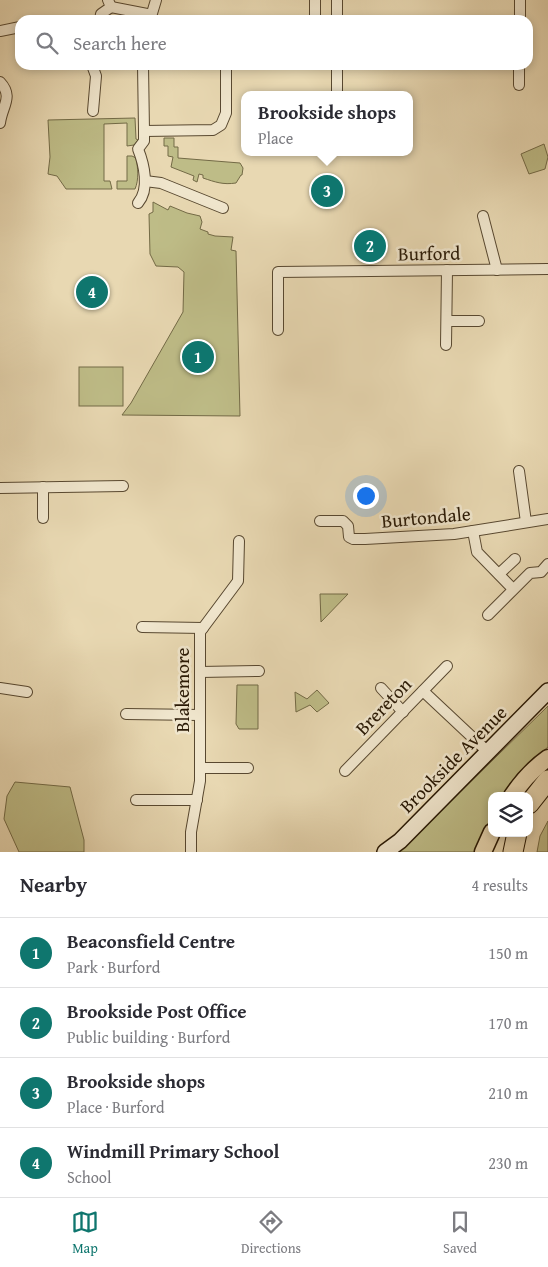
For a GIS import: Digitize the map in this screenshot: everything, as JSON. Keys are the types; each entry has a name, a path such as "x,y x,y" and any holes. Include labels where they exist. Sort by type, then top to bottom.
{"highway":[{"path":"533,797 548,780"},
{"path":"513,852 516,837"}],"main road":[{"path":"515,792 538,765 548,758"},
{"path":"483,852 490,837"}],"street":[{"path":"152,15 156,0"},
{"path":"315,0 315,15"},
{"path":"337,0 337,15"},
{"path":"520,0 520,15"},
{"path":"102,15 109,4 147,15"},
{"path":"0,31 15,28"},
{"path":"94,70 96,76 94,111"},
{"path":"138,203 144,192 145,181 138,149 144,141 143,70"},
{"path":"144,131 213,130 221,126 226,113 226,70"},
{"path":"337,70 337,91"},
{"path":"519,70 519,85"},
{"path":"0,82 6,88 7,98 0,121"},
{"path":"145,181 161,183 223,208"},
{"path":"483,216 497,270"},
{"name":"Burford","path":"278,330 278,272 548,269"},
{"path":"446,345 447,270"},
{"path":"447,321 479,321"},
{"path":"520,471 526,522"},
{"path":"0,488 123,486"},
{"path":"43,487 43,518"},
{"name":"Burtondale","path":"320,521 343,521 348,526 349,537 353,539 415,537 473,531 548,519"},
{"path":"473,531 477,552 513,589"},
{"name":"Blakemore","path":"191,852 191,832 200,768 200,632 238,581 239,541"},
{"path":"499,574 515,559"},
{"path":"488,615 530,573 541,572 548,564"},
{"path":"142,627 203,628"},
{"name":"Brereton","path":"345,771 447,666"},
{"path":"200,672 259,671"},
{"path":"0,688 26,692"},
{"path":"381,688 403,712"},
{"path":"423,691 488,752"},
{"name":"Brookside Avenue","path":"385,852 400,841 548,691"},
{"path":"126,714 200,715"},
{"path":"200,768 248,768"},
{"path":"136,800 197,800"}],"shaded area":[{"path":"135,118 136,139 138,140 134,145 127,146 127,123 104,124 104,181 110,181 112,189 66,189 57,176 48,174 50,157 48,120"},
{"path":"164,138 174,138 174,147 178,147 178,158 240,163 243,168 242,175 236,183 227,184 203,178 203,175 199,174 197,182 193,180 194,176 171,167 173,157 168,156 168,146 164,146"},
{"path":"544,144 548,157 545,169 529,174 521,154"},
{"path":"127,156 136,158 138,174 135,189 117,189 117,181 127,181"},
{"path":"153,202 168,210 170,206 200,216 202,222 200,229 208,232 208,234 233,237 231,250 236,251 240,416 122,415 131,403 183,312 184,272 178,267 156,266 150,254 149,214 153,212"},
{"path":"79,367 123,367 123,406 79,406"},
{"path":"320,594 348,594 321,622"},
{"path":"237,685 258,685 258,729 239,729 236,724"},
{"path":"317,690 329,703 317,712 310,705 296,712 295,692 307,699"},
{"path":"548,706 548,747 524,767 506,792 488,792 488,824 475,852 399,852"},
{"path":"15,782 70,787 84,840 84,852 19,852 4,819 7,796"},
{"path":"548,821 548,852 537,852 540,836"}],"place":[{"name":"Brookside shops","path":"327,191"},
{"name":"Brookside Post Office","path":"370,246"},
{"name":"Windmill Primary School","path":"92,292"},
{"name":"Beaconsfield Centre","path":"198,357"}]}
